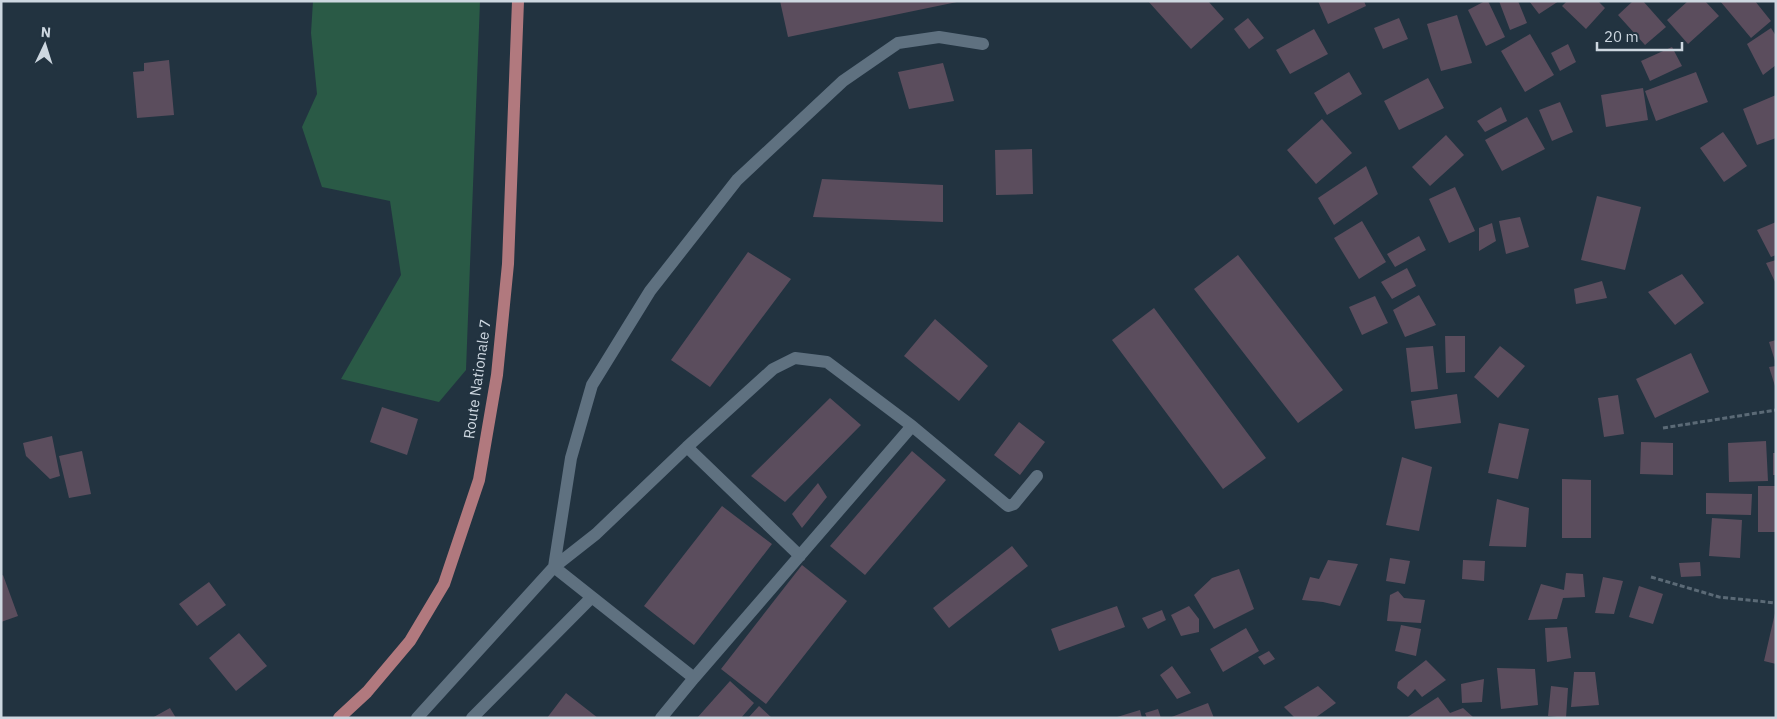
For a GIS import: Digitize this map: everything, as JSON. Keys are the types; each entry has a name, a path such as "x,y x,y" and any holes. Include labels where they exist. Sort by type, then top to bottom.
{"main road":[{"name":"Route Nationale 7","path":"339,718 367,692 410,641 444,584 479,480 497,376 508,264 518,1"}],"street":[{"path":"554,567 571,458 592,385 650,291 737,180 842,81 898,43 938,37 983,44"},
{"path":"417,718 554,567 596,534 687,447 773,369 795,358 827,362 912,426 1008,506 1014,504 1037,476"},
{"path":"661,718 912,426"},
{"path":"687,447 800,556"},
{"path":"554,567 694,678"},
{"path":"472,718 592,597"}],"path":[{"path":"1663,428 1776,410"},
{"path":"1651,577 1719,597 1776,603"}],"green space":[{"path":"313,1 480,1 466,370 439,402 341,379 401,275 390,201 322,187 302,127 317,94 311,33"}],"building":[{"path":"780,1 957,1 957,2 788,37"},
{"path":"1148,1 1208,1 1224,19 1191,49"},
{"path":"1318,1 1364,1 1366,6 1328,24"},
{"path":"1488,1 1505,37 1486,46 1468,10"},
{"path":"1499,1 1518,1 1527,23 1510,30"},
{"path":"1529,1 1559,1 1539,14"},
{"path":"1567,1 1598,1 1605,8 1586,29 1562,6"},
{"path":"1633,1 1643,1 1666,27 1645,45 1618,15"},
{"path":"1688,1 1705,1 1719,16 1688,44 1667,20"},
{"path":"1720,1 1755,1 1771,21 1751,38"},
{"path":"1457,15 1472,63 1441,71 1427,24"},
{"path":"1248,18 1264,38 1249,49 1234,29"},
{"path":"1399,18 1408,39 1383,49 1374,28"},
{"path":"1771,28 1776,36 1776,65 1763,75 1747,44"},
{"path":"1314,29 1328,54 1290,74 1276,50"},
{"path":"1530,34 1554,75 1525,92 1501,51"},
{"path":"1568,44 1576,62 1560,71 1551,53"},
{"path":"1672,47 1682,66 1650,81 1641,61"},
{"path":"169,60 174,115 137,118 133,72 144,71 144,63"},
{"path":"943,63 954,101 909,109 898,72"},
{"path":"1349,72 1362,94 1327,115 1314,93"},
{"path":"1696,72 1708,102 1656,121 1645,91"},
{"path":"1428,78 1444,108 1399,130 1384,101"},
{"path":"1643,88 1648,120 1606,127 1601,95"},
{"path":"1776,95 1776,138 1757,145 1743,109"},
{"path":"1560,102 1573,132 1552,141 1539,110"},
{"path":"1501,107 1507,121 1485,132 1477,121"},
{"path":"1527,117 1545,149 1502,171 1485,140"},
{"path":"1322,119 1352,153 1316,184 1287,150"},
{"path":"1723,132 1747,166 1724,182 1700,148"},
{"path":"1446,135 1464,155 1430,186 1412,167"},
{"path":"1032,149 1033,194 996,195 995,150"},
{"path":"1366,166 1378,194 1334,225 1318,198"},
{"path":"822,179 943,185 943,222 813,217"},
{"path":"1455,187 1475,231 1449,243 1429,199"},
{"path":"1597,196 1641,207 1625,270 1581,260"},
{"path":"1520,217 1529,247 1506,254 1499,221"},
{"path":"1362,221 1386,262 1359,279 1334,238"},
{"path":"1776,222 1776,255 1771,257 1757,230"},
{"path":"1492,223 1496,241 1479,251 1479,228"},
{"path":"1419,236 1426,250 1395,267 1387,254"},
{"path":"748,252 791,279 710,387 671,360"},
{"path":"1238,255 1343,390 1298,423 1194,289"},
{"path":"1776,260 1776,284 1766,263"},
{"path":"1407,268 1416,286 1392,299 1381,282"},
{"path":"1682,274 1704,303 1675,325 1648,292"},
{"path":"1602,281 1607,298 1576,304 1574,289"},
{"path":"1419,295 1436,325 1405,337 1393,310"},
{"path":"1375,296 1388,323 1362,335 1349,307"},
{"path":"1154,308 1266,458 1223,489 1112,340"},
{"path":"935,319 988,366 959,401 904,356"},
{"path":"1445,336 1465,336 1465,372 1446,373"},
{"path":"1776,340 1776,361 1775,361 1769,342"},
{"path":"1433,346 1438,389 1411,392 1406,348"},
{"path":"1500,346 1525,366 1498,398 1474,377"},
{"path":"1691,353 1709,392 1655,418 1636,379"},
{"path":"1776,366 1776,386 1775,386 1769,367"},
{"path":"1457,394 1461,423 1415,429 1411,401"},
{"path":"1618,395 1624,434 1604,437 1598,398"},
{"path":"830,398 861,425 785,502 751,476"},
{"path":"382,407 418,419 407,455 370,442"},
{"path":"1019,422 1045,442 1020,475 994,455"},
{"path":"1499,423 1529,429 1518,479 1488,473"},
{"path":"52,436 60,476 50,479 26,456 23,443"},
{"path":"1766,441 1768,481 1729,482 1728,443"},
{"path":"1641,442 1673,443 1673,475 1640,474"},
{"path":"82,451 91,494 69,498 59,456"},
{"path":"912,451 946,480 865,575 830,546"},
{"path":"1773,453 1776,453 1776,475 1773,475"},
{"path":"1402,457 1432,467 1419,531 1386,525"},
{"path":"1562,479 1591,480 1591,538 1562,538"},
{"path":"818,483 827,497 802,528 792,514"},
{"path":"1758,486 1776,486 1776,532 1758,532"},
{"path":"1706,493 1752,494 1751,515 1706,514"},
{"path":"1497,499 1529,508 1526,547 1489,546"},
{"path":"722,506 772,544 694,645 644,606"},
{"path":"1712,518 1742,520 1740,558 1709,556"},
{"path":"1012,546 1028,566 949,628 933,608"},
{"path":"1390,558 1410,561 1405,584 1386,581"},
{"path":"1328,560 1358,564 1340,606 1302,600 1310,577 1319,579"},
{"path":"1463,560 1485,561 1484,581 1462,579"},
{"path":"1700,562 1701,576 1681,577 1679,563"},
{"path":"802,565 847,601 766,704 721,669"},
{"path":"1239,569 1254,609 1214,629 1194,595 1212,578"},
{"path":"1566,573 1583,574 1585,597 1563,598 1557,619 1528,620 1541,584 1564,590"},
{"path":"3,575 18,616 1,622 1,576"},
{"path":"1603,577 1623,581 1614,614 1595,613"},
{"path":"209,582 226,605 197,626 179,604"},
{"path":"1639,586 1663,594 1653,624 1629,617"},
{"path":"1398,591 1404,598 1425,600 1421,623 1387,621 1390,595"},
{"path":"1117,606 1125,627 1059,651 1051,629"},
{"path":"1189,606 1199,619 1199,632 1181,636 1171,615"},
{"path":"1162,610 1166,620 1148,629 1142,618"},
{"path":"1776,613 1776,664 1764,661"},
{"path":"1401,625 1421,629 1416,656 1395,651"},
{"path":"1567,627 1571,658 1547,662 1545,628"},
{"path":"1246,628 1259,651 1223,672 1210,649"},
{"path":"239,633 267,666 236,691 209,658"},
{"path":"1269,651 1275,659 1264,665 1258,657"},
{"path":"1426,660 1446,680 1422,697 1415,689 1408,697 1397,688 1398,682"},
{"path":"1172,666 1191,693 1177,699 1160,675"},
{"path":"1497,668 1535,669 1538,705 1501,709"},
{"path":"1574,672 1595,672 1599,705 1571,707"},
{"path":"1484,679 1482,702 1462,703 1461,684"},
{"path":"730,681 754,703 741,718 697,718"},
{"path":"1318,686 1336,703 1315,718 1295,718 1284,707"},
{"path":"1551,686 1568,688 1566,718 1548,716"},
{"path":"566,693 598,718 547,718"},
{"path":"1438,697 1450,713 1463,708 1473,717 1406,718"},
{"path":"1208,703 1214,718 1169,718"},
{"path":"759,706 772,718 748,718"},
{"path":"170,708 176,718 152,718"},
{"path":"1158,709 1161,718 1147,718 1145,713"},
{"path":"1140,710 1142,718 1117,718 1117,717"}]}
